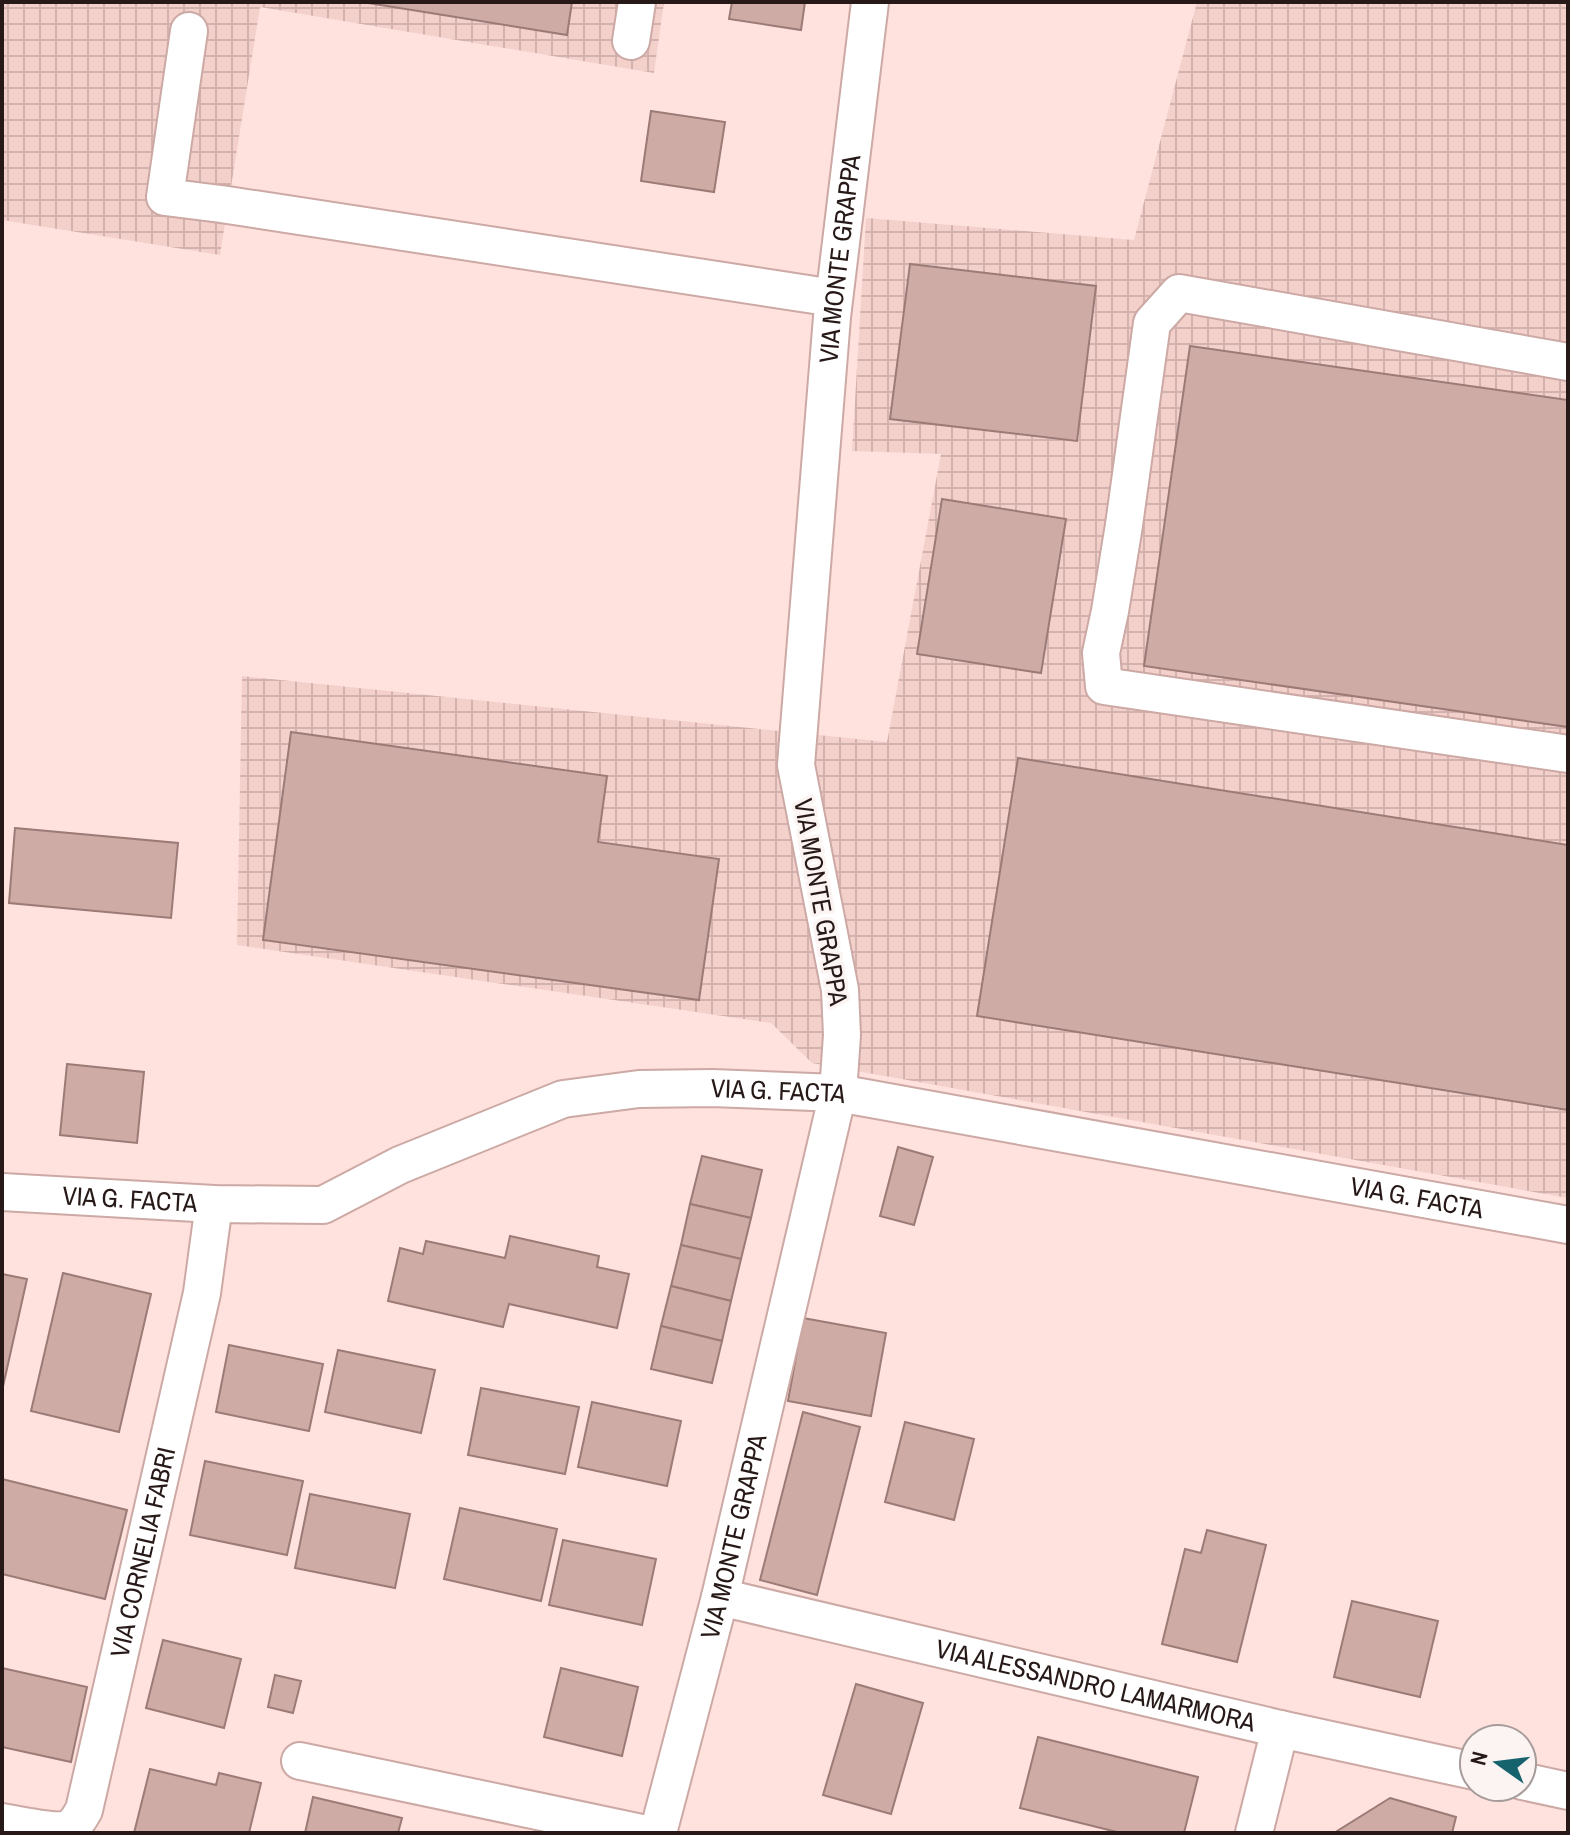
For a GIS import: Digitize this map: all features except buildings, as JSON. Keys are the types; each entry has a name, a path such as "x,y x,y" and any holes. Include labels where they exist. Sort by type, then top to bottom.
{"street":[{"path":"631,41 637,2"},
{"name":"VIA MONTE GRAPPA","path":"658,1833 720,1597 838,1093 842,1035 840,990 796,765 834,298 870,2"},
{"path":"189,31 165,197 834,298"},
{"path":"1568,362 1179,293 1152,323 1124,525 1101,653 1104,686 1568,754"},
{"name":"VIA G. FACTA","path":"2,1192 214,1204 323,1205 400,1165 563,1099 639,1089 712,1088 838,1093 1568,1225"},
{"name":"VIA CORNELIA FABRI","path":"2,1822 68,1829 84,1810 202,1293 214,1204"},
{"name":"VIA ALESSANDRO LAMARMORA","path":"720,1597 1280,1729 1458,1768"},
{"path":"1254,1833 1280,1729"},
{"path":"300,1761 642,1833"},
{"path":"1538,1784 1568,1791"}],"shaded area":[{"path":"2,2 664,2 654,73 260,7 220,255 2,220"},
{"path":"1197,2 1568,2 1568,1198 812,1063 771,1023 237,945 242,676 887,742 941,454 852,451 866,218 1134,240"}]}
